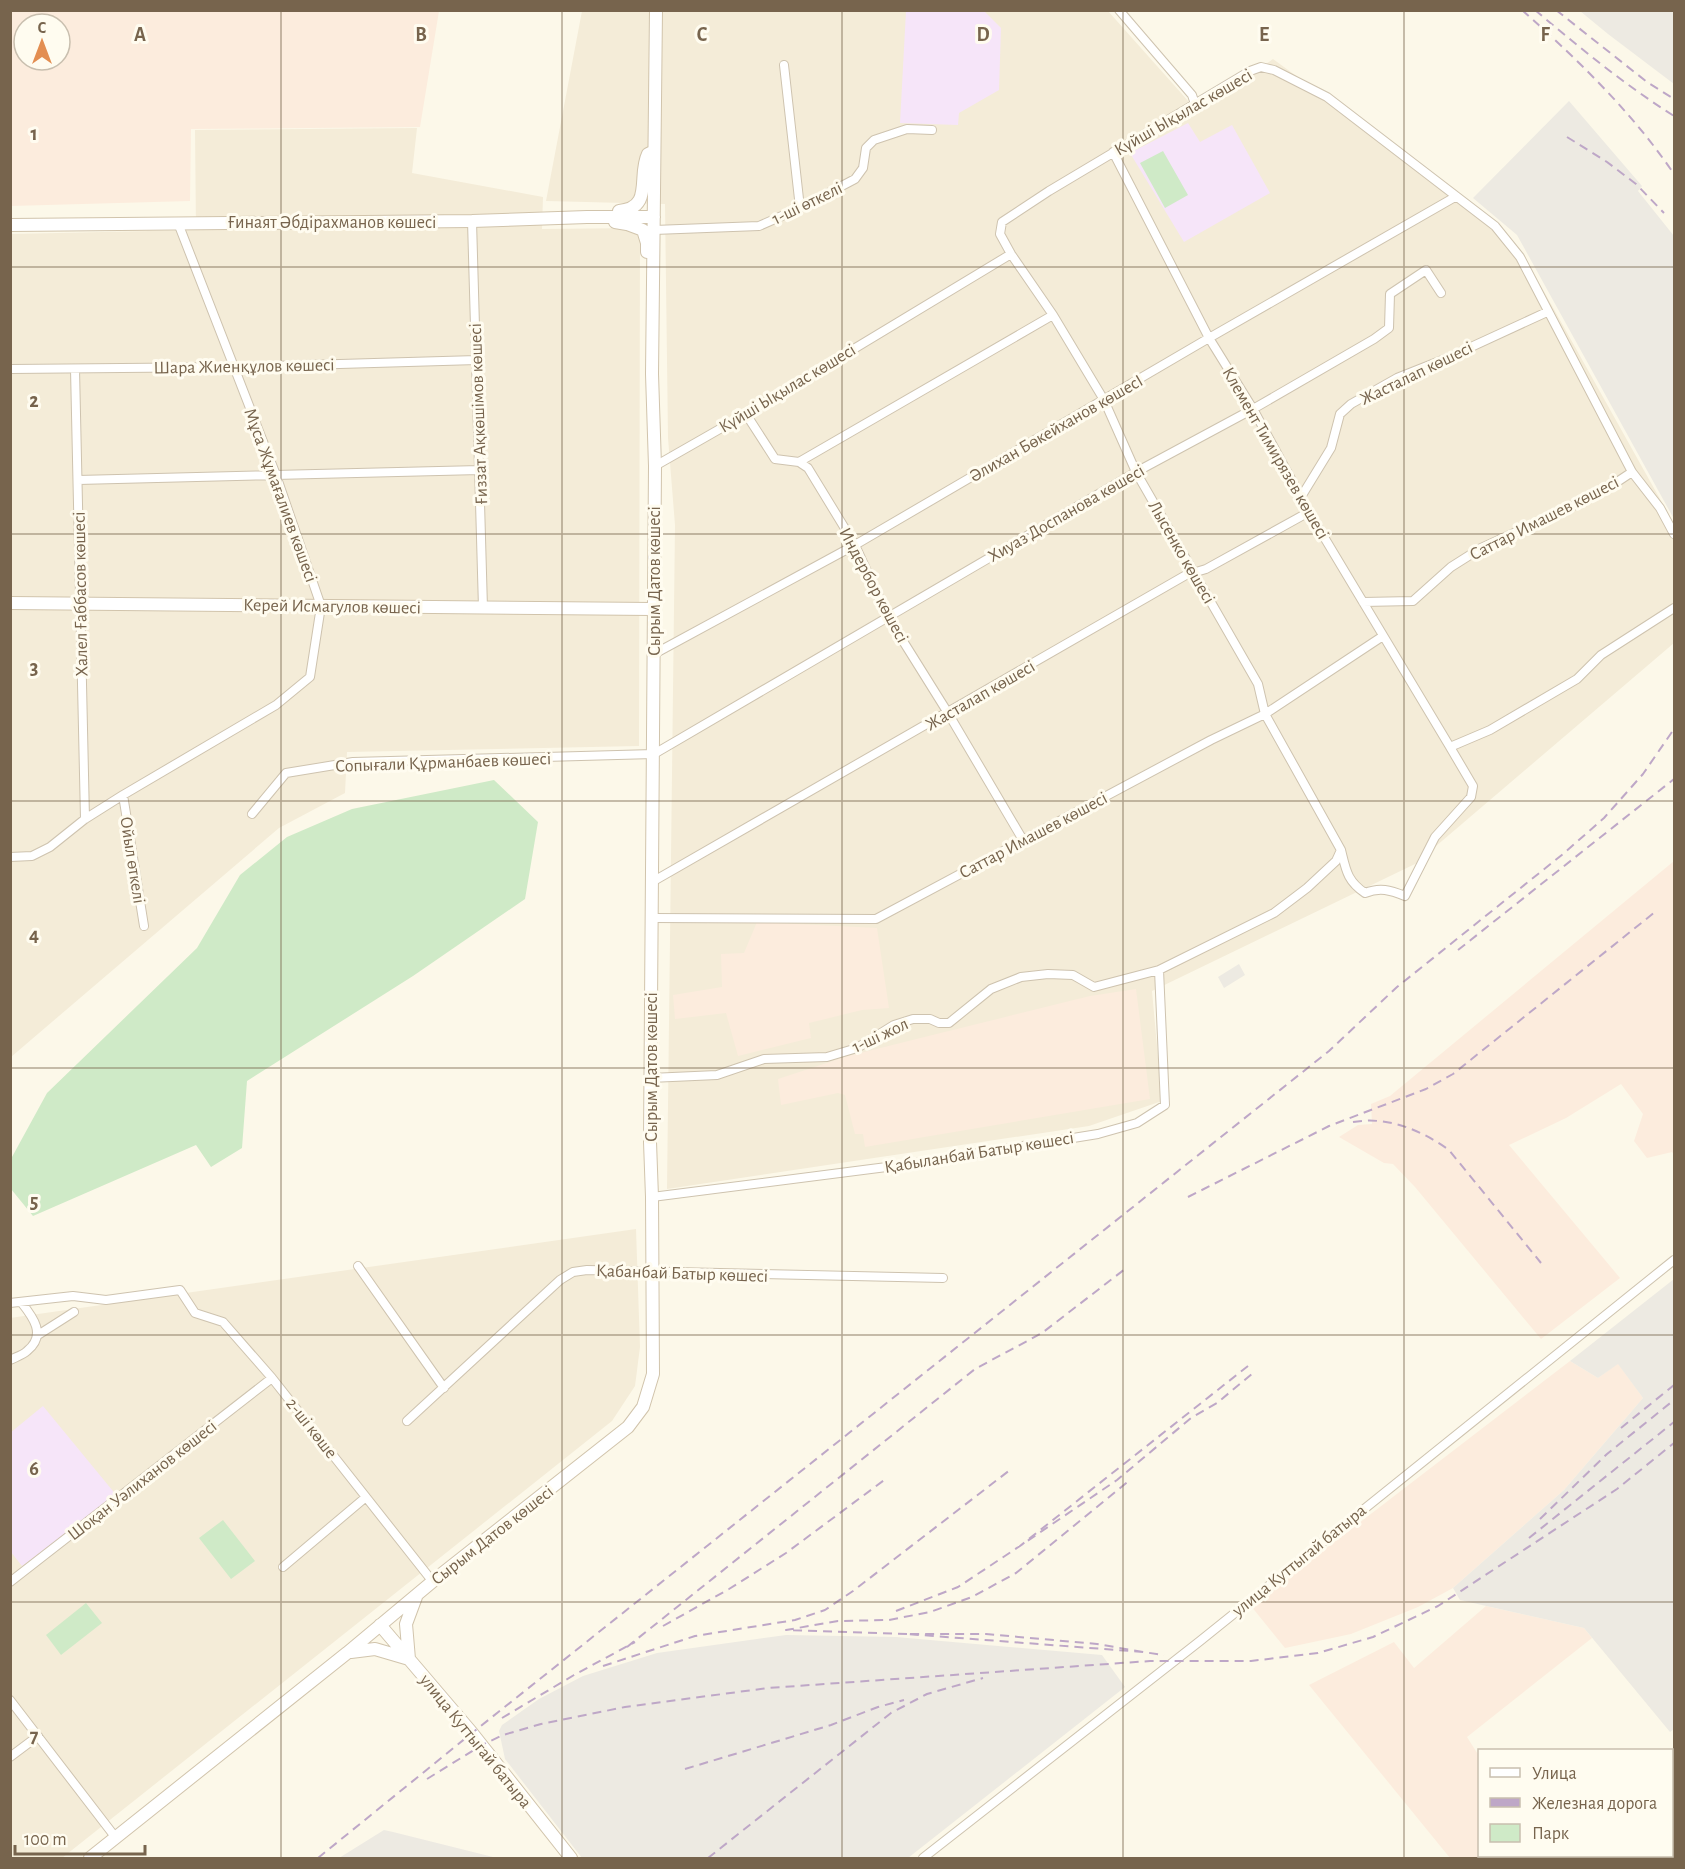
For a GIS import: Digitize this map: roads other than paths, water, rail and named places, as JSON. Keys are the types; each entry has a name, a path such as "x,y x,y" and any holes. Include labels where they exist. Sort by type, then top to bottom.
{"main road":[{"name":"Сырым Датов көшесі","path":"90,1858 628,1427 643,1407 653,1374 650,1078 654,754 655,466 652,374 655,286 656,10"},
{"path":"587,217 633,208 639,202 642,193 646,158 654,151"},
{"path":"587,217 627,224 643,230 647,243 647,273 649,280 655,286"},
{"name":"Ғинаят Әбдірахманов көшесі","path":"10,225 472,221 587,217 654,223"},
{"name":"Керей Исмагулов көшесі","path":"10,603 653,609"},
{"path":"347,1653 375,1649 409,1659 406,1624 417,1595"},
{"name":"улица Куттыгай батыра","path":"380,1625 472,1733 571,1858"}],"street":[{"path":"1119,10 1192,95 1195,104"},
{"path":"784,65 800,208"},
{"name":"Күйші Ықылас көшесі","path":"999,226 1011,215 1113,152 1250,71 1261,67 1274,70 1327,96 1495,226 1520,257 1632,472 1660,508 1674,534"},
{"name":"1-ші өткелі","path":"654,223 759,226 800,208 855,179 863,168 866,148 874,140 907,129 932,130"},
{"name":"Клемент Тимирязев көшесі","path":"1113,152 1209,338 1253,409 1301,497 1450,747"},
{"name":"Әлихан Бөкейханов көшесI","path":"654,654 855,545 1455,196"},
{"name":"Ғиззат Ақкөшімов көшесi","path":"472,221 483,608"},
{"name":"Мұса Жұмағалиев көшесі","path":"10,857 32,856 50,847 85,819 123,795 276,705 310,677 321,606 276,475 178,223"},
{"name":"Лысенко көшесі","path":"999,226 1000,234 1011,254 1053,315 1104,400 1136,472 1258,684 1265,714 1341,849"},
{"name":"Күйші Ықылас көшесі","path":"655,466 746,414 1011,254"},
{"name":"Хиуаз Доспанова көшесі","path":"654,754 1136,472 1253,409 1389,328 1390,294 1426,270 1441,293"},
{"name":"Жасталап көшесі","path":"1301,497 1331,448 1340,414 1351,404 1397,378 1445,359 1547,312"},
{"path":"746,414 775,459 799,462 1053,315"},
{"name":"Шара Жиенқұлов көшесі","path":"10,369 233,367 477,360"},
{"name":"Халел Ғаббасов көшесі","path":"75,369 85,819"},
{"name":"Индербор көшесі","path":"799,462 808,468 855,545 888,617 1023,840"},
{"path":"78,480 480,470"},
{"name":"Саттар Имашев көшесі","path":"1363,602 1413,601 1451,567 1481,548 1571,507 1608,488 1632,472"},
{"name":"Жасталап көшесі","path":"652,882 1186,575 1206,569 1310,512"},
{"path":"1341,849 1347,873 1353,885 1365,893 1376,889 1389,889 1405,896 1435,837 1471,797 1473,786 1450,747 1490,730 1577,679 1601,655 1674,608"},
{"name":"Саттар Имашев көшесі","path":"652,918 876,919 1265,714 1383,636"},
{"name":"Сопығали Құрманбаев көшесі","path":"252,814 286,773 353,762 654,754"},
{"name":"Ойыл өткелі","path":"123,795 144,926"},
{"path":"1159,970 1274,914 1308,888 1336,861 1341,849"},
{"name":"1-ші жол","path":"650,1078 717,1075 764,1059 827,1057 856,1048 894,1025 913,1019 930,1019 939,1023 949,1023 991,989 1021,977 1048,974 1073,975 1094,987 1159,970"},
{"name":"Қабыланбай Батыр көшесі","path":"652,1197 910,1164 1098,1134 1137,1123 1165,1105 1159,970"},
{"name":"улица Куттыгай батыра","path":"923,1858 1186,1652 1674,1260"},
{"path":"358,1266 444,1388"},
{"name":"Қабанбай Батыр көшесі","path":"407,1421 560,1280 573,1272 587,1270 943,1278"},
{"name":"2-ші көше","path":"21,1302 73,1296 106,1300 180,1290 195,1313 223,1322 272,1378 433,1582"},
{"path":"10,1303 21,1302 34,1318 38,1335 27,1351 10,1360"},
{"path":"38,1335 74,1312"},
{"name":"Шоқан Уәлиханов көшесі","path":"10,1582 272,1378"},
{"path":"283,1567 366,1497"},
{"path":"10,1700 116,1838"},
{"path":"10,1757 38,1736"}],"railway":[{"path":"1522,10 1622,108 1674,174"},
{"path":"1535,10 1620,79 1674,116"},
{"path":"1556,10 1647,82 1674,99"},
{"path":"1567,137 1607,162 1636,184 1664,213"},
{"path":"318,1858 1329,1051 1397,987 1563,854 1604,818 1643,774 1674,729"},
{"path":"1458,950 1674,779"},
{"path":"1188,1197 1329,1126 1426,1089 1453,1074 1655,912"},
{"path":"1353,1122 1379,1121 1404,1126 1427,1136 1449,1150 1541,1263"},
{"path":"627,1647 975,1369 1042,1333 1125,1269"},
{"path":"1248,1366 1020,1546 1117,1480 1191,1418 1217,1403 1253,1373"},
{"path":"1621,1428 1674,1385"},
{"path":"1540,1519 1607,1454 1674,1400"},
{"path":"1529,1538 1674,1422"},
{"path":"427,1779 482,1745 503,1735 541,1724 625,1707 768,1688 1150,1661 1251,1661 1318,1653 1373,1637 1438,1606 1617,1489 1674,1443"},
{"path":"603,1666 695,1636 795,1620 825,1610 1010,1470"},
{"path":"663,1626 729,1589 786,1553 887,1478"},
{"path":"907,1634 786,1630 838,1621 889,1620 930,1612 972,1597 1016,1573 1130,1480"},
{"path":"896,1611 958,1587 1020,1546"},
{"path":"1143,1652 1097,1644 986,1634 907,1634 1164,1655"},
{"path":"502,1718 635,1642"},
{"path":"708,1858 891,1713 927,1694 983,1678"},
{"path":"685,1769 831,1725 878,1707 904,1700"}]}
